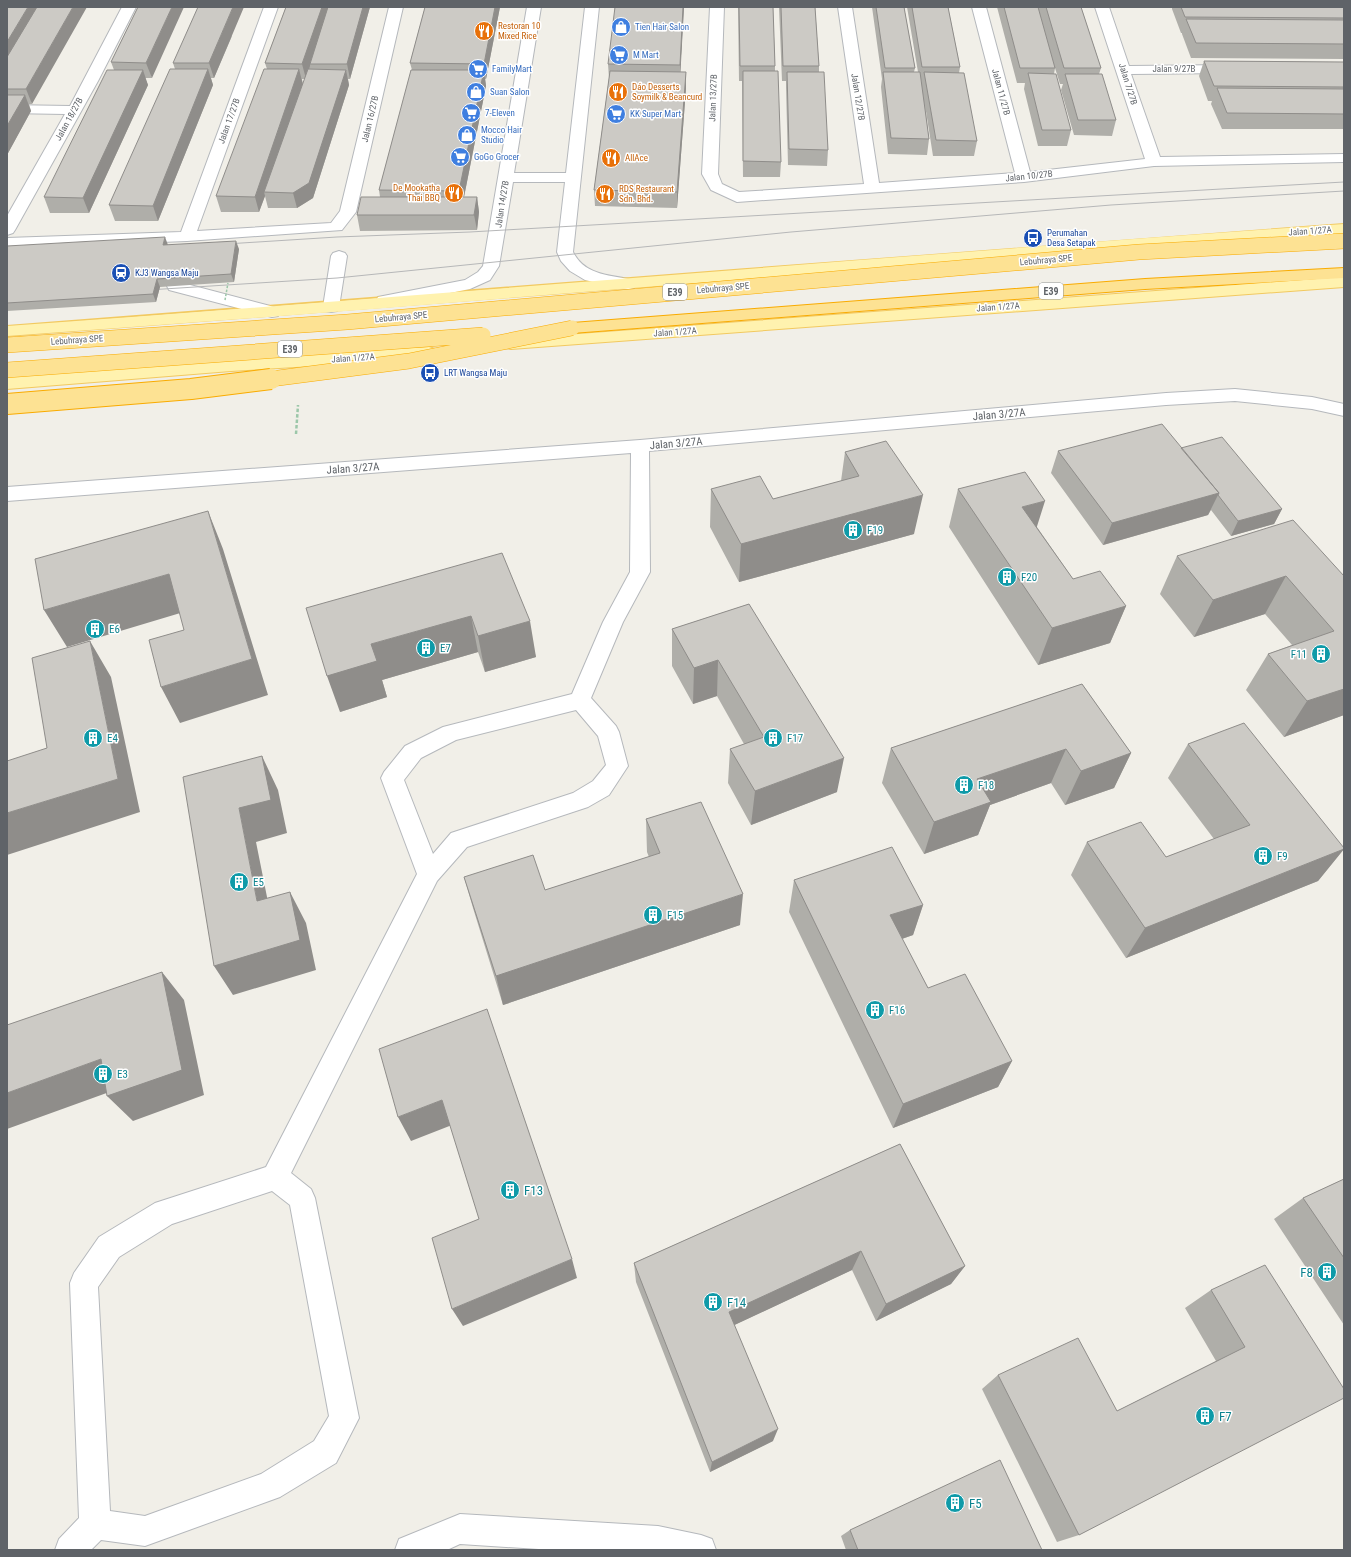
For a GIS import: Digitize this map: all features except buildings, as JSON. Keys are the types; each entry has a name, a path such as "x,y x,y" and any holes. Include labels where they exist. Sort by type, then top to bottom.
{"highway":[{"name":"Lebuhraya SPE","path":"7,345 347,322 1139,252 1344,241"},
{"name":"E39","path":"7,370 1145,284 1344,273"},
{"path":"7,404 191,389 409,362 572,328"}],"main road":[{"name":"Jalan 1/27A","path":"7,331 365,305 1178,240 1344,229"},
{"name":"Jalan 1/27A","path":"7,383 425,353 491,346 1344,282"}],"street":[{"name":"Jalan 18/27B","path":"7,230 75,110 128,7"},
{"name":"Jalan 17/27B","path":"186,236 271,7"},
{"name":"Jalan 16/27B","path":"186,236 336,227 348,212 396,7"},
{"name":"Jalan 14/27B","path":"365,305 470,284 484,276 492,266 534,7"},
{"path":"592,7 565,252 568,261 585,274 598,279 628,284"},
{"name":"Jalan 13/27B","path":"716,187 710,174 717,7"},
{"name":"Jalan 12/27B","path":"845,7 872,188"},
{"name":"Jalan 11/27B","path":"979,7 1024,177"},
{"name":"Jalan 7/27B","path":"1102,7 1154,162"},
{"name":"Jalan 9/27B","path":"1124,70 1242,69"},
{"path":"7,109 75,110"},
{"name":"Jalan 10/27B","path":"716,187 737,197 1024,177 1154,162 1344,158"},
{"path":"506,177 573,178"},
{"path":"7,244 186,236"},
{"path":"331,307 339,256"},
{"path":"175,286 272,312"},
{"path":"158,294 197,291"},
{"name":"Jalan 3/27A","path":"7,494 640,446 1166,399 1235,395 1312,403 1344,410"},
{"path":"580,700 613,622 640,572 640,446"},
{"path":"429,874 392,778 413,752 451,733 580,700"},
{"path":"70,1550 95,1524 84,1284 109,1247 165,1213 275,1177 429,874 459,840 580,800 601,788 617,766 608,732 580,700"},
{"path":"95,1524 145,1531 269,1486 325,1452 344,1418 302,1198 275,1177"},
{"path":"410,1550 460,1529 658,1541 701,1550"}],"path":[{"path":"296,434 298,401"}],"tram line":[{"path":"226,244 337,237 470,232 1344,182"},
{"path":"148,290 337,278 791,232 1111,205 1344,191"}],"place":[{"name":"Tien Hair Salon","path":"621,27"},
{"name":"Restoran 10 Mixed Rice","path":"484,31"},
{"name":"M Mart","path":"619,55"},
{"name":"FamilyMart","path":"478,69"},
{"name":"Suan Salon","path":"476,92"},
{"name":"Dáo Desserts Soymilk & Beancurd","path":"618,92"},
{"name":"7-Eleven","path":"471,113"},
{"name":"KK Super Mart","path":"616,114"},
{"name":"Mocco Hair Studio","path":"467,135"},
{"name":"GoGo Grocer","path":"460,157"},
{"name":"AllAce","path":"611,158"},
{"name":"De Mookatha Thai BBQ","path":"454,193"},
{"name":"RDS Restaurant Sdn. Bhd.","path":"605,194"},
{"name":"Perumahan Desa Setapak","path":"1033,238"},
{"name":"KJ3 Wangsa Maju","path":"121,273"},
{"name":"LRT Wangsa Maju","path":"430,373"},
{"name":"F19","path":"853,530"},
{"name":"F20","path":"1007,577"},
{"name":"E6","path":"95,629"},
{"name":"E7","path":"426,648"},
{"name":"F11","path":"1321,654"},
{"name":"E4","path":"93,738"},
{"name":"F17","path":"773,738"},
{"name":"F18","path":"964,785"},
{"name":"F9","path":"1263,856"},
{"name":"E5","path":"239,882"},
{"name":"F15","path":"653,915"},
{"name":"F16","path":"875,1010"},
{"name":"E3","path":"103,1074"},
{"name":"F13","path":"510,1190"},
{"name":"F8","path":"1327,1272"},
{"name":"F14","path":"713,1302"},
{"name":"F7","path":"1205,1416"},
{"name":"F5","path":"955,1503"}]}
